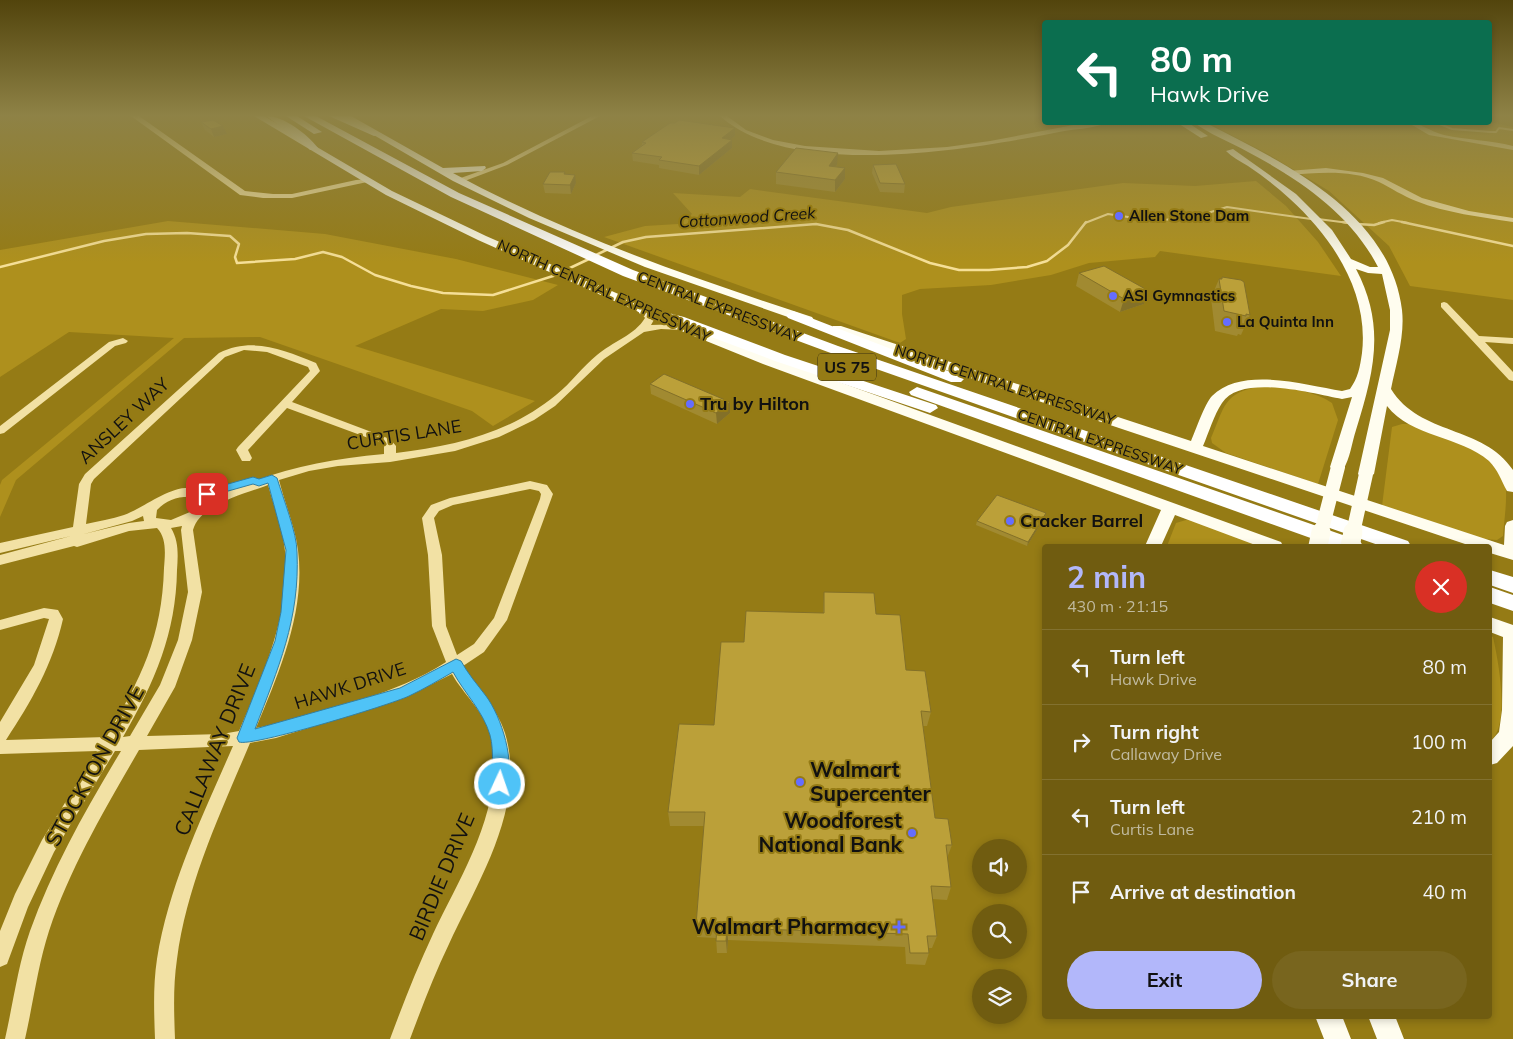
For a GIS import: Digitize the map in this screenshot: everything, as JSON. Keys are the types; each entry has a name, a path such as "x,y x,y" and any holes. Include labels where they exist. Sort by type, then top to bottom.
{"highway":[{"name":"CENTRAL EXPRESSWAY","path":"378,164 430,193 750,332 1346,544"},
{"name":"CENTRAL EXPRESSWAY","path":"398,164 563,250"},
{"name":"CENTRAL EXPRESSWAY","path":"610,270 1396,544"},
{"path":"645,311 678,320 780,358 1033,442 1093,454"},
{"path":"793,315 1018,403 1039,421"},
{"path":"1492,578 1513,585"},
{"path":"1492,596 1513,603"}],"main road":[{"name":"NORTH CENTRAL EXPRESSWAY","path":"339,164 448,222 683,327 777,364 1269,544"},
{"name":"NORTH CENTRAL EXPRESSWAY","path":"430,164 528,214 694,282 1485,544"},
{"path":"1250,164 1266,174 1303,204 1335,242 1381,318 1390,367 1352,544"},
{"path":"1276,164 1332,204 1369,244 1385,271 1394,298 1381,318 1369,326 1362,382 1348,428 1319,544"},
{"path":"438,169 462,171 482,168"},
{"path":"1266,174 1288,172"},
{"path":"1347,260 1368,270 1385,271"},
{"path":"1194,448 1217,398 1228,390 1261,383 1342,395 1355,392 1362,382"},
{"path":"1302,388 1328,398 1341,407 1345,412 1348,428"},
{"path":"1384,389 1400,411 1462,439 1486,453 1508,474 1513,487"},
{"path":"1377,428 1393,422 1433,427"},
{"path":"1154,544 1170,508"},
{"path":"1512,553 1513,526"},
{"name":"NORTH CENTRAL EXPRESSWAY","path":"1492,546 1512,553"},
{"path":"1492,625 1512,632 1512,710 1509,736 1501,747 1492,754"},
{"path":"1329,1019 1338,1039"},
{"path":"1382,1019 1391,1039"}],"street":[{"path":"203,164 243,193 263,196 290,196 323,190 351,182 368,181"},
{"path":"215,164 252,190 279,193 302,192 348,180 354,174"},
{"path":"456,178 489,164"},
{"path":"456,178 503,164"},
{"path":"1288,172 1303,176 1354,177 1388,185 1419,200 1513,220"},
{"path":"1444,304 1513,378"},
{"path":"640,330 650,318 645,311"},
{"name":"CURTIS LANE","path":"158,524 173,524 194,514 220,497 266,480 310,468 429,453 468,444 520,423 555,401 598,358 640,330 661,326 683,327"},
{"path":"1475,338 1513,341"},
{"path":"0,431 112,344 123,341"},
{"name":"ANSLEY WAY","path":"77,537 85,484 93,473 222,354 234,349 263,348 284,354 315,368 285,403"},
{"path":"246,458 242,450 285,403 386,441 390,446 390,458"},
{"name":"CURTIS LANE","path":"154,505 178,493 196,494 219,491 253,480 266,480"},
{"name":"CALLAWAY DRIVE","path":"165,1039 165,983 170,943 179,903 200,845 279,649 288,612 292,550 266,480"},
{"name":"BIRDIE DRIVE","path":"400,1039 420,985 486,843 499,794 502,760 497,735 482,701 466,683 443,639 437,613 435,556 427,523 430,513 435,508 450,502 530,485 540,486"},
{"name":"HAWK DRIVE","path":"108,745 222,741 276,731 404,692 456,664 479,648 500,620 546,499 546,490 540,486"},
{"name":"STOCKTON DRIVE","path":"15,1039 38,933 56,889 80,836 167,686 187,632 195,592 187,530 194,514 203,502 201,497 196,494"},
{"path":"0,560 77,537 128,518 154,505"},
{"name":"STOCKTON DRIVE","path":"0,957 10,928 47,848 146,681 164,631 172,566 169,536 158,524 148,517 154,505"},
{"path":"0,548 158,524"},
{"path":"0,625 44,613 53,614 56,619 39,672 19,708 0,735"},
{"path":"0,747 108,745"}],"shaded area":[{"path":"1285,164 1513,164 1513,300 1410,286 1389,246 1329,191"},
{"path":"1256,181 1286,206 1318,242 1341,276 1160,251 1155,257 1089,263 1051,275 991,285 920,289 902,295 902,314 906,339 900,343 604,237 645,226 678,224 692,214 673,193 740,197 750,189 927,213 951,207 1123,183 1195,186"},
{"path":"168,221 325,234 456,259 558,285 533,300 483,311 441,309 355,346 535,401 493,426 472,411 260,337 184,338 16,480 0,517 0,485 2,480 174,338 69,332 0,377 0,250"},
{"path":"1261,386 1288,388 1307,392 1332,403 1338,420 1318,484 1226,453 1212,443 1211,438 1223,409 1232,397"},
{"path":"1402,424 1414,425 1445,434 1477,451 1500,471 1506,488 1503,536 1497,540 1483,539 1382,506 1392,427"},
{"path":"1186,520 1201,521 1262,544 1168,544 1176,523"},
{"path":"1492,636 1498,660 1501,692 1500,722 1492,738"}],"building":[{"path":"782,164 830,164 829,166 845,168 835,180 776,172"},
{"path":"896,164 905,184 880,183 873,165"},
{"path":"550,172 565,172 564,174 575,175 570,185 543,184"},
{"path":"1104,266 1149,291 1124,299 1079,273"},
{"path":"1222,277 1244,282 1250,315 1246,314 1246,316 1224,311 1219,279 1222,279"},
{"path":"664,374 730,402 716,413 650,384"},
{"name":"Cracker Barrel","path":"997,495 1046,513 1028,542 977,521"},
{"name":"Walmart Supercenter","path":"824,592 874,593 876,614 900,615 906,670 925,671 931,712 921,711 935,818 948,819 952,845 946,845 951,887 931,886 937,936 927,936 929,953 910,953 908,934 727,928 726,941 716,941 717,926 696,925 705,812 668,812 679,724 714,725 721,642 744,642 746,611 824,613"}],"waterway":[{"name":"Cottonwood Creek","path":"1085,223 1108,214 1155,221 1198,216 1227,207 1311,219"},
{"name":"Cottonwood Creek","path":"1318,219 1349,223 1343,222"},
{"name":"Cottonwood Creek","path":"1379,223 1392,220 1408,223"},
{"name":"Cottonwood Creek","path":"1357,224 1374,225 1384,222"},
{"name":"Cottonwood Creek","path":"1402,222 1513,246"},
{"name":"Cottonwood Creek","path":"594,256 623,242 646,237 816,224 848,230 930,263 959,270 989,270 1027,267 1047,261 1068,245 1085,223"},
{"name":"Cottonwood Creek","path":"0,267 104,241 146,234 187,233 230,236 239,244 235,257 237,263 295,259 323,252 342,257 375,275 411,286 443,293 493,295 553,276 589,259"}],"place":[{"name":"Allen Stone Dam","path":"1119,216"},
{"name":"ASI Gymnastics","path":"1113,296"},
{"name":"La Quinta Inn","path":"1227,322"},
{"name":"Tru by Hilton","path":"690,404"},
{"name":"Cracker Barrel","path":"1010,521"},
{"name":"Walmart Supercenter","path":"800,782"},
{"name":"Woodforest National Bank","path":"912,833"},
{"name":"Walmart Pharmacy","path":"899,927"}],"route":[{"path":"207,494 253,480 259,482 272,478 277,502 292,550 288,612 281,641 244,738 276,731 404,692 456,664 466,683 482,701 497,735 502,760 500,784"}]}
